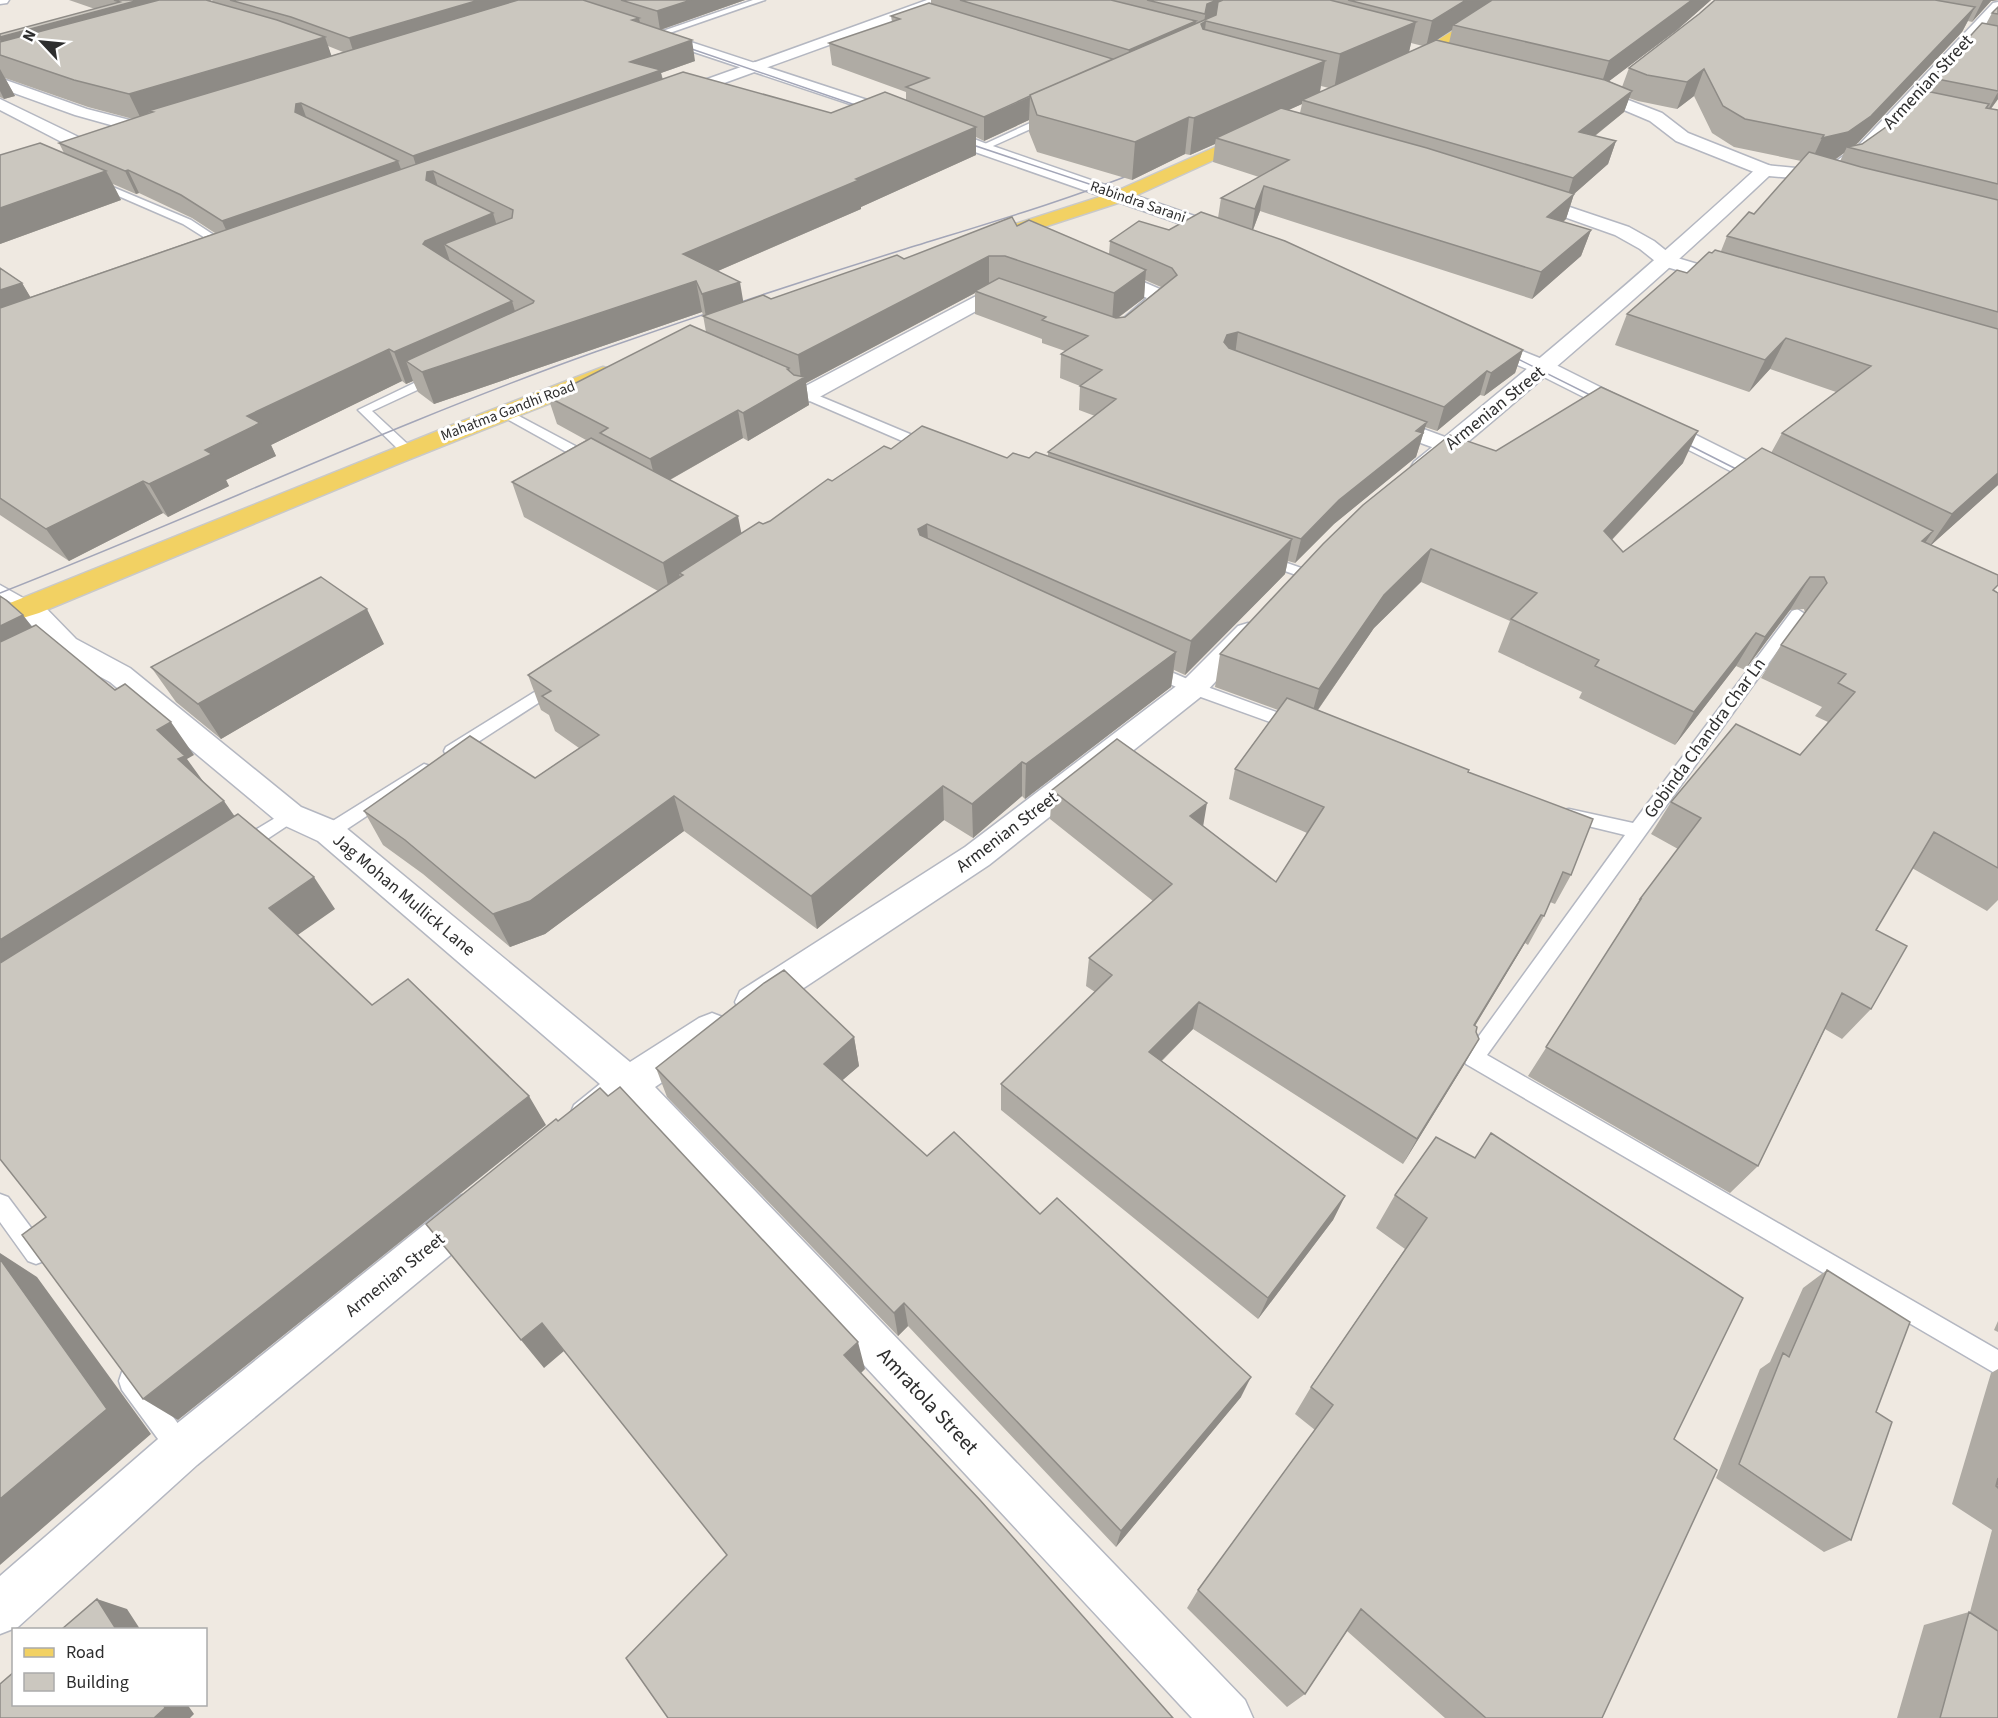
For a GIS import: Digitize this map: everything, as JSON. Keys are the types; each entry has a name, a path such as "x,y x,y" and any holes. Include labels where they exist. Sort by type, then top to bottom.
{"main road":[{"path":"1389,73 1429,54 1511,0"},
{"path":"972,245 1121,196 1276,124"},
{"name":"Mahatma Gandhi Road","path":"15,612 332,484 408,450 622,367"}],"street":[{"path":"655,103 913,14 940,0"},
{"name":"Armenian Street","path":"1396,489 1544,368 1667,261 1765,170 1806,174 1841,166 1865,149 1969,33 1998,6"},
{"name":"Rabindra Sarani","path":"633,28 898,114 981,148 1252,243"},
{"path":"1969,33 1987,46"},
{"path":"1407,49 1453,60"},
{"path":"1604,96 1622,82"},
{"path":"0,83 81,112 148,128 120,137"},
{"path":"1569,87 1604,96 1656,117 1682,137 1765,170"},
{"path":"0,104 92,146 66,154"},
{"path":"1902,109 1923,113"},
{"path":"1806,174 1834,184"},
{"path":"1510,192 1622,231 1647,245 1667,261 1758,288"},
{"path":"1015,230 1047,244"},
{"path":"214,261 242,251"},
{"path":"1089,264 1162,297 1115,333"},
{"path":"806,395 997,291 1029,303"},
{"path":"1457,329 1544,368 1799,496"},
{"path":"1362,413 1448,446"},
{"name":"Armenian Street","path":"564,1136 628,1084 977,856 1193,688 1327,548"},
{"name":"Jag Mohan Mullick Lane","path":"15,612 61,649 120,675 290,815 329,831 628,1084"},
{"name":"Amratola Street","path":"628,1084 1227,1718"},
{"name":"Armenian Street","path":"0,1609 181,1449 501,1188"}],"lane":[{"path":"655,35 761,0"},
{"path":"981,148 1065,110"},
{"path":"90,180 187,222 242,251"},
{"path":"408,450 364,410 450,371"},
{"path":"784,386 913,444"},
{"path":"504,412 605,467"},
{"path":"1248,554 1285,592"},
{"name":"Jag Mohan Mullick Lane","path":"0,590 15,612"},
{"name":"Gobinda Chandra Char Ln","path":"1556,812 1636,831 1797,614"},
{"path":"1140,663 1193,688 1313,731"},
{"path":"329,831 569,675"},
{"path":"230,854 290,815"},
{"path":"1636,831 1473,1058 1998,1363"},
{"path":"0,1204 49,1270"},
{"path":"119,1365 181,1449"}],"building":[{"path":"114,0 139,0 0,37 0,34 120,2"},
{"path":"159,0 206,0 277,20 325,37 129,94 74,80 0,55 0,42"},
{"path":"230,0 479,0 349,38 291,17"},
{"path":"518,0 583,0 639,18 632,20 692,40 630,62 661,70 413,156 301,103 296,104 295,112 398,161 222,221 181,195 128,170 125,171 59,143 153,112 148,111"},
{"path":"621,0 691,0 657,11"},
{"path":"960,0 1111,0 1196,21 1129,50"},
{"path":"1147,0 1217,0 1207,4 1205,14"},
{"path":"1223,0 1330,0 1416,22 1340,54 1206,21 1201,24 1203,29 1325,61 1194,118 1189,117 1135,142 1037,115 1030,95 1216,15 1218,2"},
{"path":"1348,0 1466,0 1432,21"},
{"path":"1492,0 1692,0 1609,61 1453,25"},
{"path":"1715,0 1935,0 1975,7 1871,116 1848,132 1822,138 1824,135 1745,119 1723,106 1704,69 1687,82 1647,75 1629,68"},
{"path":"929,3 1113,59 984,117 906,87 929,78 829,43 900,19 891,16"},
{"path":"1982,23 1998,26 1998,91 1932,78"},
{"path":"1436,40 1605,80 1632,91 1579,132 1616,141 1573,178 1302,100"},
{"path":"683,72 831,113 885,92 976,127 856,179 859,180 683,254 740,282 702,294 696,281 422,372 406,361 534,301 444,244 512,218 513,210 433,171 427,172 426,180 493,213 425,241 423,244 512,301 394,352 389,349 247,416 260,423 205,450 212,454 149,484 143,481 46,529 0,498 0,308"},
{"path":"1921,90 1989,104 1986,108 1998,110 1998,184 1847,147 1862,144 1886,127"},
{"path":"1281,108 1427,148 1574,194 1547,217 1591,230 1541,272 1264,186 1255,209 1221,198 1289,160 1216,138"},
{"path":"40,143 106,171 0,208 0,155"},
{"path":"1809,152 1998,200 1998,312 1727,236 1749,212 1754,214"},
{"path":"1201,212 1285,241 1523,350 1491,373 1487,371 1444,407 1238,332 1227,335 1224,342 1229,348 1427,422 1416,431 1423,433 1339,500 1301,539 1048,452 1116,399 1080,386 1102,370 1061,354 1088,336 1042,320 1046,317 975,291 999,278 1116,318 1125,317 1177,275 1172,268 1110,241 1139,221 1169,230"},
{"path":"1012,217 1017,226 1029,220 1146,270 1114,293 1005,256 989,256 798,355 703,316 763,295 771,299 897,255 904,259"},
{"path":"1715,250 1998,329 1998,473 1952,514 1782,433 1871,366 1786,338 1765,360 1627,314 1677,270 1687,273 1709,252 1712,253"},
{"path":"0,268 22,283 0,290"},
{"path":"690,325 789,368 787,369 794,375 805,377 743,413 738,410 650,459 600,433 608,428 548,397"},
{"path":"1601,387 1698,431 1604,531 1623,552 1762,448 1933,531 1922,541 1998,575 1998,585 1993,590 1998,593 1998,868 1934,832 1876,930 1907,946 1871,1009 1842,993 1758,1166 1546,1047 1640,899 1701,818 1671,802 1736,724 1800,755 1855,692 1838,683 1846,674 1781,645 1827,583 1824,577 1810,577 1765,637 1756,633 1694,712 1595,666 1599,660 1511,619 1537,593 1431,549 1384,595 1319,689 1220,654 1323,544 1363,505 1450,435 1496,451"},
{"path":"922,426 1007,458 1013,453 1029,458 1036,452 1292,539 1191,641 927,524 918,529 920,535 1176,652 1026,764 1022,762 972,804 943,786 811,896 674,796 530,901 493,914 405,840 364,811 470,736 535,778 599,735 542,696 551,691 528,675 683,575 679,573 759,522 763,524 770,521 828,479 832,481 884,446 891,449"},
{"path":"591,438 738,516 663,563 512,482"},
{"path":"321,577 367,609 198,704 151,667"},
{"path":"0,596 23,615 0,626"},
{"path":"36,625 115,690 125,684 171,722 157,730 185,756 178,759 224,801 0,940 0,642"},
{"path":"1287,698 1469,770 1468,772 1593,819 1571,875 1563,872 1544,916 1541,915 1474,1025 1477,1027 1476,1032 1479,1039 1417,1139 1199,1002 1149,1052 1345,1196 1268,1298 1001,1084 1112,975 1089,958 1172,884 1052,790 1117,739 1207,803 1190,816 1276,882 1324,807 1235,769"},
{"path":"238,814 314,877 269,908 372,1005 408,979 529,1096 143,1399 22,1235 46,1217 0,1159 0,963"},
{"path":"784,970 854,1037 824,1064 927,1156 954,1132 1040,1214 1057,1198 1251,1377 1121,1531 904,1303 894,1313 656,1068 764,983"},
{"path":"620,1087 858,1342 844,1355 980,1500 1173,1718 668,1718 626,1658 727,1555 542,1323 521,1340 426,1224 556,1119 558,1121 600,1088 608,1096"},
{"path":"1491,1133 1743,1298 1674,1439 1717,1470 1602,1718 1486,1718 1361,1609 1305,1694 1198,1590 1333,1405 1311,1387 1427,1218 1395,1195 1436,1137 1475,1158"},
{"path":"0,1259 107,1409 0,1499"},
{"path":"1827,1270 1910,1322 1876,1412 1892,1422 1851,1540 1739,1464 1783,1353 1789,1357"},
{"path":"97,1599 115,1628 63,1628"},
{"path":"1969,1612 1998,1631 1998,1718 1940,1718"},
{"path":"12,1674 12,1706 164,1706 165,1708 154,1718 0,1718 0,1684"}],"tram line":[{"path":"677,44 870,110"},
{"path":"961,141 1098,187"},
{"path":"1098,187 1140,171"},
{"path":"0,593 149,533 370,439 595,352 825,274 1098,187"},
{"path":"1098,187 1202,225"},
{"path":"1506,353 1602,401"},
{"path":"1677,439 1750,476"}]}
